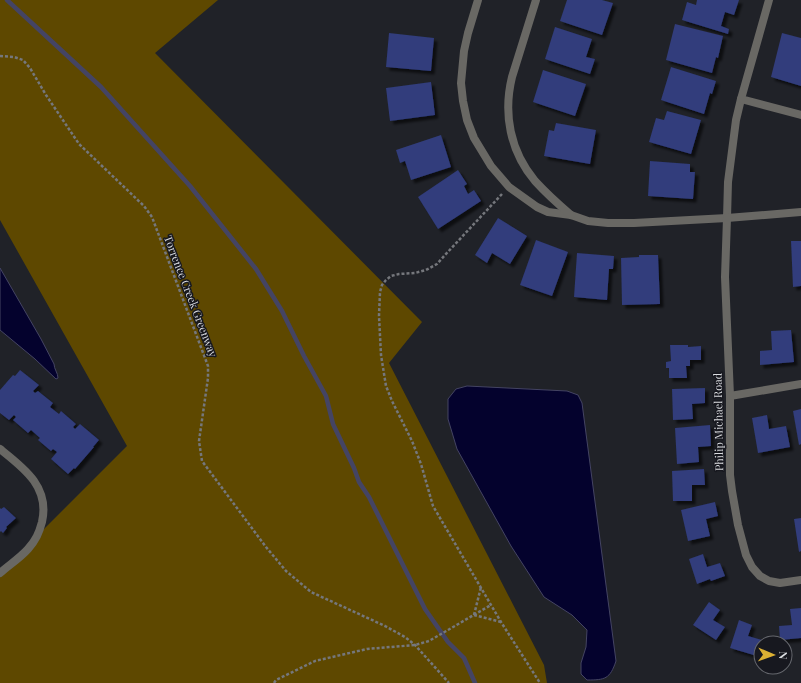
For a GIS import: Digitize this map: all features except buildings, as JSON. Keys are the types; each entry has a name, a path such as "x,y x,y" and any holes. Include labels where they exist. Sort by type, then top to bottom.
{"street":[{"path":"478,0 464,50 461,83 467,120 474,138 491,166 509,187 537,207 548,212 571,214"},
{"path":"536,0 509,88 508,117 512,139 522,162 534,180 549,196 571,214 588,221 634,223 801,212"},
{"name":"Philip Michael Road","path":"769,0 736,120 728,182 725,276 730,396 730,476 738,525 746,555 752,567 760,576 769,581 780,583 801,580"},
{"path":"741,99 801,115"},
{"path":"730,396 801,384"},
{"path":"0,449 32,478 42,496 44,513 39,533 28,548 0,573"}],"path":[{"name":"Torrence Creek Greenway","path":"0,56 14,57 23,60 30,68 46,96 79,144 144,206 152,217 208,366 208,378 198,442 202,461 266,547 286,571 311,592 385,626 405,637 415,645 450,683"},
{"path":"509,187 437,264 426,270 416,273 399,274 391,276 386,280 380,292 379,316 381,354 386,386 412,441 421,464 433,506 501,622 540,683"},
{"path":"474,615 481,587"},
{"path":"274,683 276,680 315,661 367,649 415,645 429,641 491,605"},
{"path":"474,615 501,622"}],"shaded area":[{"path":"0,0 218,0 155,53 422,322 389,363 544,665 547,683 0,683 0,573 127,446 0,220"},
{"path":"0,268 41,339 54,364 58,378 56,379 35,359 0,330"},
{"path":"467,386 567,391 578,395 582,403 616,661 609,675 603,679 587,680 581,674 581,663 586,647 587,630 572,615 544,597 511,546 457,449 448,419 448,399 456,389"}],"waterway":[{"path":"7,0 101,87 190,186 256,269 282,311 326,396 333,424 359,482 369,497 425,609 448,642 464,658 475,683"}]}
